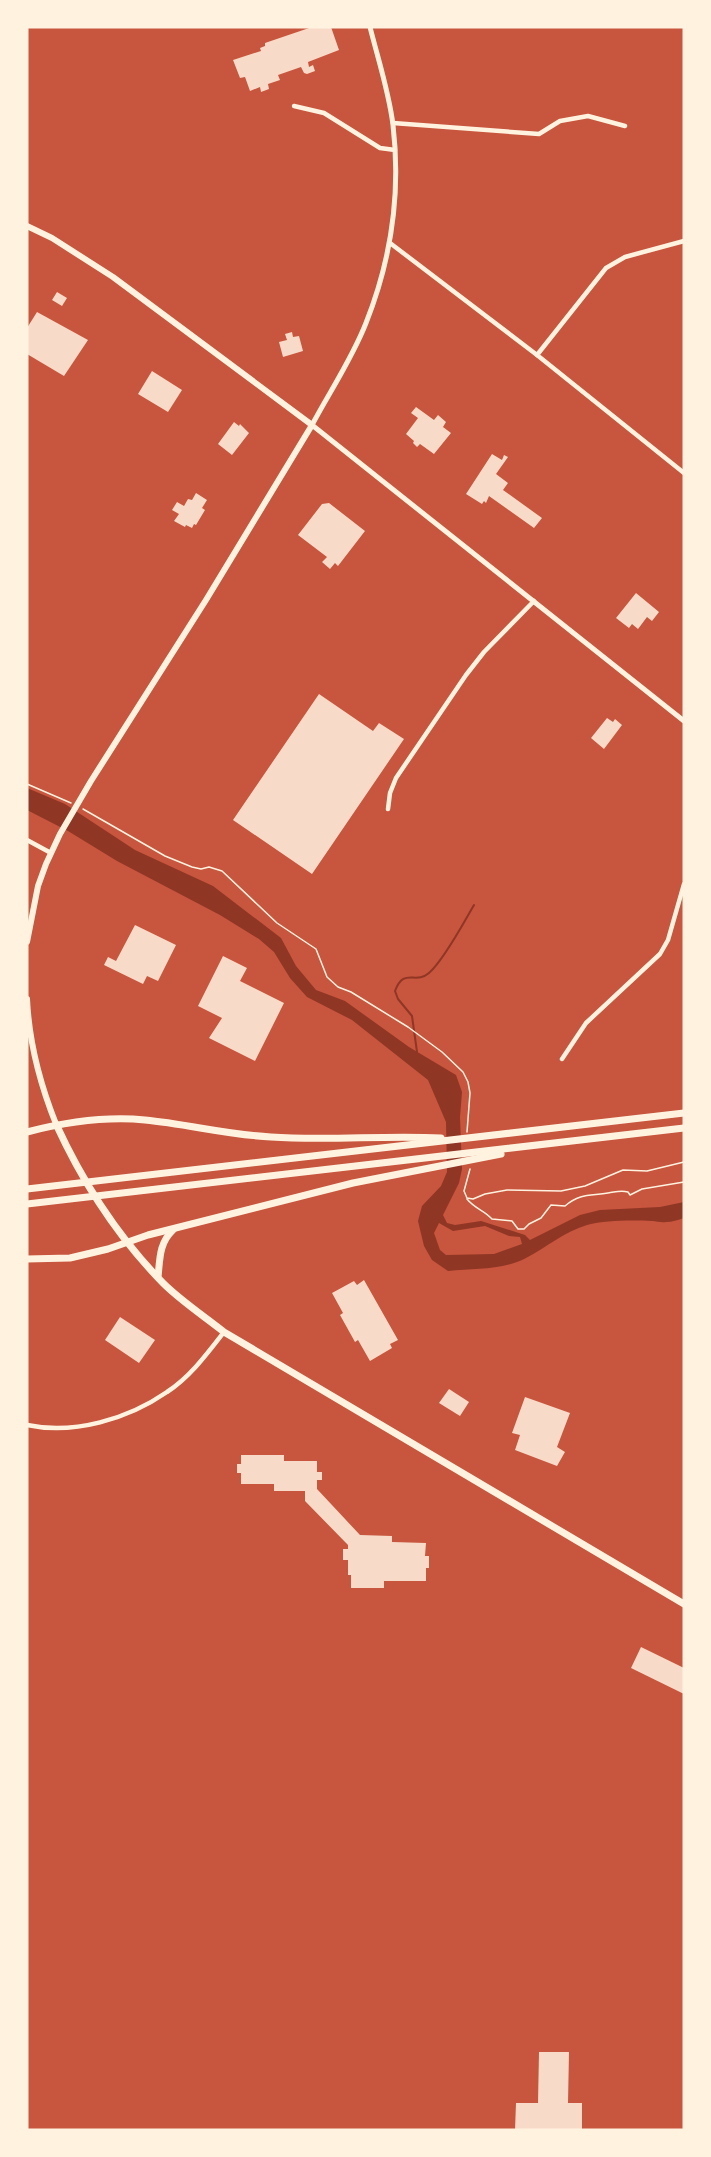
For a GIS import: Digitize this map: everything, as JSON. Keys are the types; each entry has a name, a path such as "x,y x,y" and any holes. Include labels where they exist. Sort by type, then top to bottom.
{"main road":[{"path":"27,226 52,238 113,277 312,425 60,834 36,893 27,942"},
{"path":"27,999 30,1032 37,1064 56,1124 91,1193 128,1243 158,1277 224,1332 684,1604"},
{"path":"27,1132 78,1121 142,1119 268,1137 461,1139 684,1113"},
{"path":"27,1204 425,1158 480,1155 684,1128"},
{"path":"27,1189 423,1140"},
{"path":"27,1259 70,1258 353,1183 480,1155"},
{"path":"158,1277 161,1248 165,1237 174,1229"}],"street":[{"path":"370,27 393,123 394,212 390,243 377,292 365,324 312,425 684,721"},
{"path":"294,106 324,113 380,148 395,150"},
{"path":"393,123 539,134 560,121 588,116 625,126"},
{"path":"537,355 606,268 624,257 684,241"},
{"path":"390,243 537,355 684,473"},
{"path":"388,809 390,794 396,778 466,675 484,652 534,600"},
{"path":"27,840 51,853"},
{"path":"562,1059 586,1023 660,954 668,940 684,884"},
{"path":"27,1425 47,1428 77,1427 110,1420 137,1409 168,1392 199,1364 224,1332"}],"path":[{"path":"27,784 60,796 165,856 192,867 201,869 209,867 222,871 277,923 316,949 327,977 338,987 351,992 418,1033 463,1072 470,1093 468,1117"},
{"path":"467,1198 498,1191 561,1191 585,1186 623,1170 647,1171 684,1162"},
{"path":"469,1173 464,1191 467,1201 492,1219 512,1221 518,1229 524,1229 541,1218 551,1205 565,1206 573,1199 586,1194 598,1195 620,1190 630,1195 642,1189 684,1182"}],"shaded area":[{"path":"27,788 65,804 135,850 213,886 281,938 296,966 316,990 345,1001 409,1047 456,1075 462,1092 460,1117 462,1169 459,1183 443,1215 447,1223 455,1225 481,1221 525,1235 530,1240 580,1215 600,1210 660,1207 684,1202 684,1218 664,1222 619,1221 587,1225 517,1262 497,1267 448,1271 432,1260 424,1246 418,1221 422,1206 441,1186 447,1172 446,1122 428,1080 352,1020 307,997 290,978 274,952 259,939 220,915 27,810","holes":["439,1223 453,1231 485,1226 509,1236 520,1237 522,1244 494,1254 446,1255 440,1250 434,1233"]}],"building":[{"path":"312,27 331,27 339,50 308,62 309,67 313,65 315,71 307,74 301,67 278,75 280,80 268,84 269,89 261,92 260,87 250,91 245,77 240,78 233,60 261,51 260,48 265,46 265,43"},
{"path":"57,292 67,298 62,306 52,300"},
{"path":"37,312 88,340 64,376 27,354 27,328"},
{"path":"292,332 293,337 299,336 303,351 283,357 279,342 287,340 285,334"},
{"path":"152,371 182,390 168,412 138,394"},
{"path":"416,407 434,420 438,415 446,422 443,427 451,433 434,454 420,444 417,447 406,434 418,418 411,413"},
{"path":"234,422 239,426 240,424 249,433 232,455 218,444"},
{"path":"492,454 502,460 504,455 508,457 496,474 508,483 503,490 542,518 534,528 489,496 486,503 484,501 482,504 466,494"},
{"path":"196,493 207,500 202,508 205,510 196,525 194,524 192,528 186,525 185,527 174,521 179,514 172,510 177,502 184,506 188,499 192,500"},
{"path":"329,503 365,531 338,566 335,563 330,569 322,562 327,557 298,535 322,504"},
{"path":"636,593 659,612 652,621 647,617 638,629 632,624 629,628 616,618"},
{"path":"319,694 373,731 379,723 404,739 312,874 233,820"},
{"path":"607,718 613,722 615,719 622,725 604,749 591,738"},
{"path":"135,925 176,945 158,981 147,976 143,984 104,965 108,957 116,961"},
{"path":"223,956 247,968 240,981 284,1003 255,1061 209,1038 222,1018 198,1006"},
{"path":"364,1280 398,1340 390,1344 392,1348 370,1361 358,1340 355,1342 340,1315 343,1313 332,1293 354,1281 357,1285"},
{"path":"120,1317 155,1340 139,1363 105,1340"},
{"path":"449,1389 469,1402 460,1416 439,1403"},
{"path":"525,1397 570,1413 557,1447 565,1452 557,1466 515,1450 520,1435 512,1433"},
{"path":"241,1455 284,1455 284,1461 317,1461 317,1472 322,1472 322,1480 317,1480 317,1489 360,1535 392,1536 392,1542 426,1543 425,1556 429,1556 429,1568 426,1568 426,1581 384,1581 384,1588 351,1588 348,1560 343,1560 343,1549 348,1549 348,1545 305,1501 305,1491 274,1491 274,1484 241,1484 241,1473 237,1473 237,1464 241,1464"},
{"path":"641,1647 684,1668 684,1694 631,1668"},
{"path":"539,2052 569,2052 568,2103 582,2103 582,2130 515,2130 516,2103 538,2103"}],"waterway":[{"path":"417,1052 412,1016 398,999 395,991 402,980 419,978 435,967 474,905"}]}
